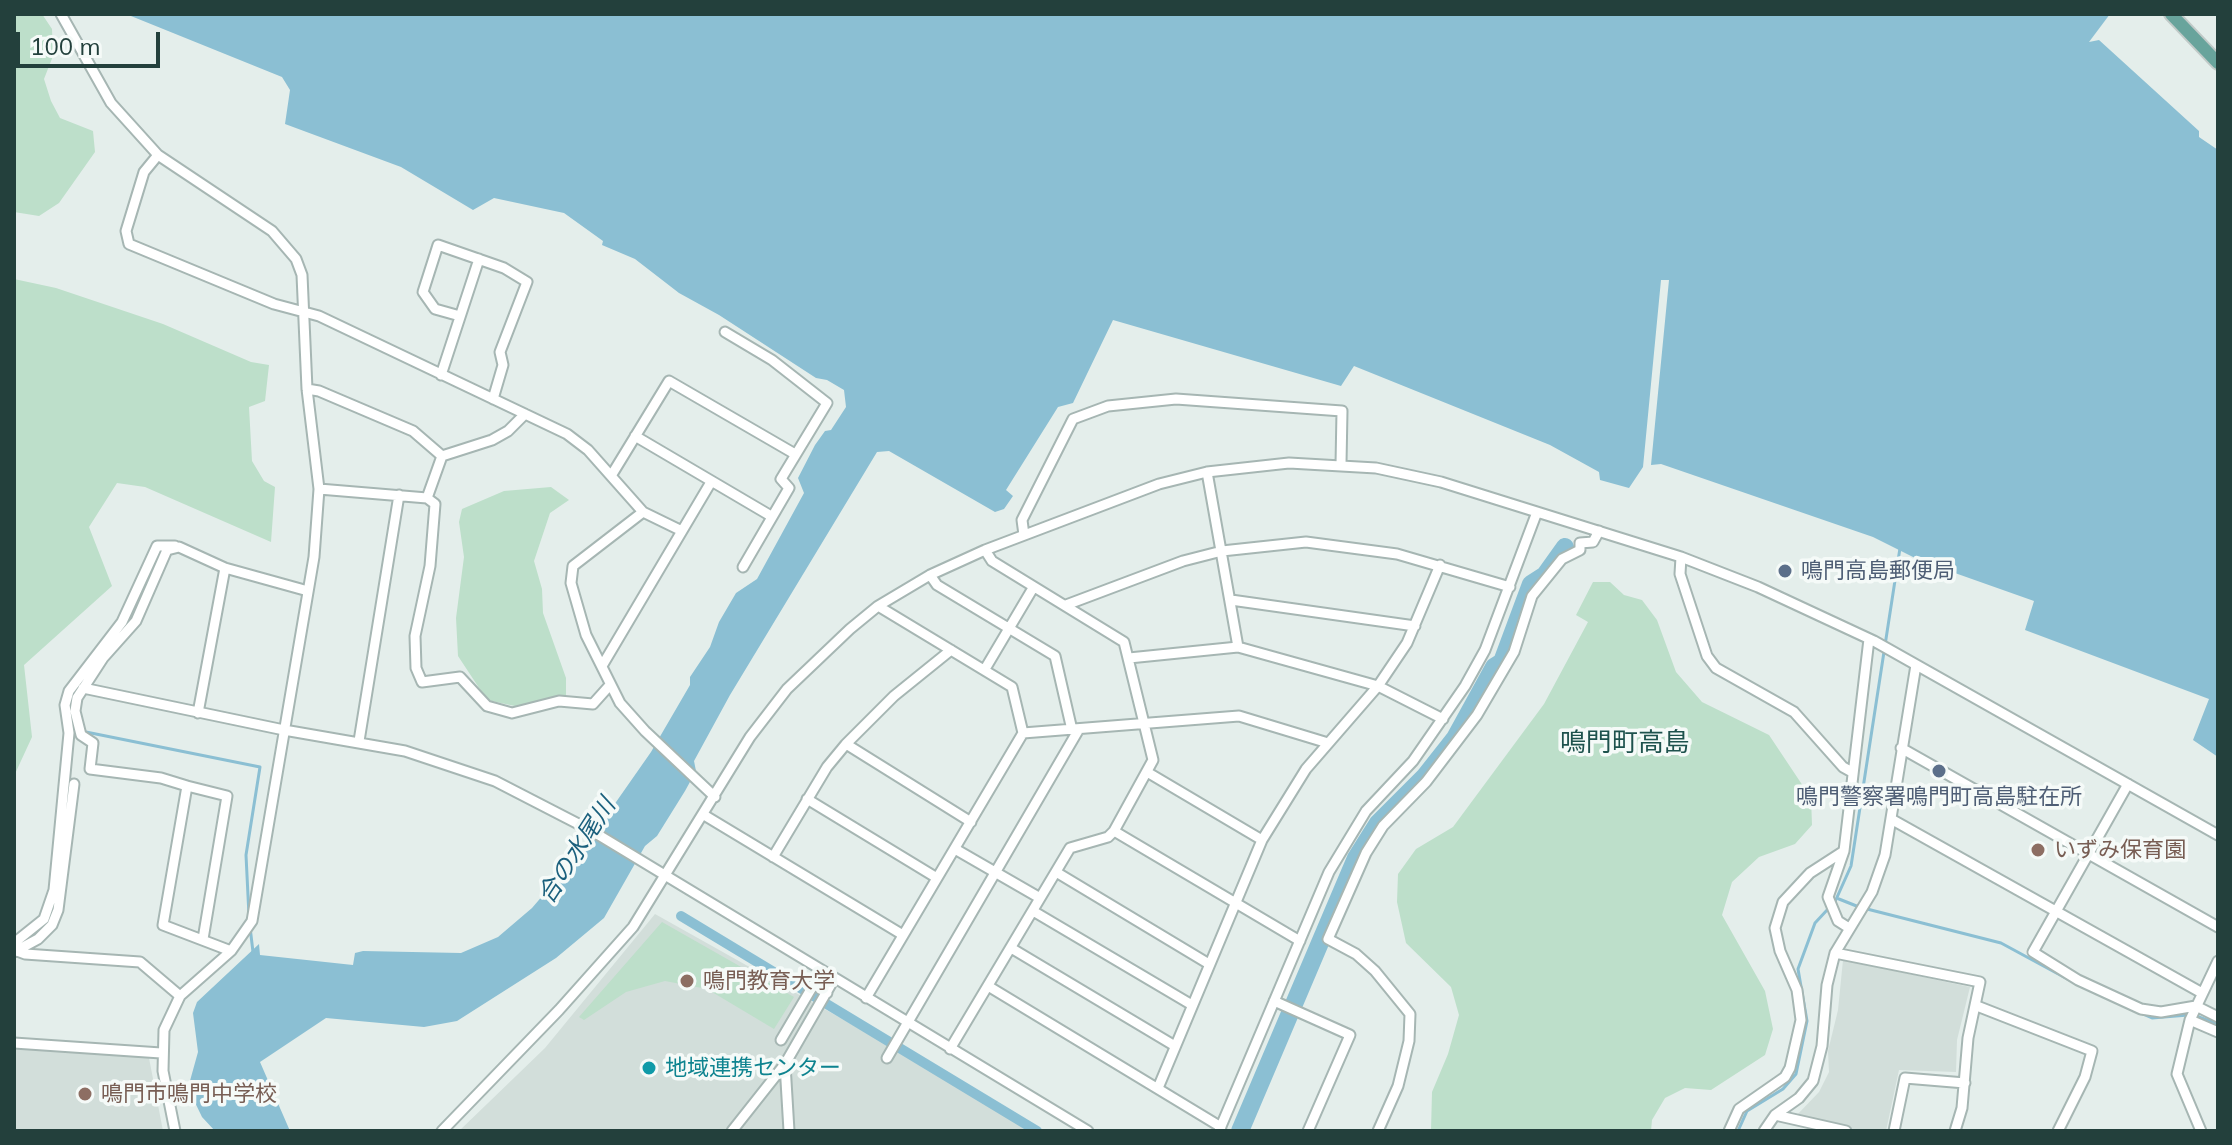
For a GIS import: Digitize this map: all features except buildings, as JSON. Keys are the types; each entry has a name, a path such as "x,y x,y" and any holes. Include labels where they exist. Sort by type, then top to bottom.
{"main road":[{"path":"2171,14 2218,63"}],"street":[{"path":"61,14 111,103 158,155 285,243 302,275 307,389 319,489 319,516 308,591 252,921 231,951 180,996 170,1012 161,1053 175,1131"},
{"path":"158,155 144,172 126,231 129,244 274,304 303,311 567,434 588,450 643,512 682,531"},
{"path":"460,316 435,309 423,292 438,245 479,259 527,282 500,352 503,365 493,399"},
{"path":"441,375 479,259"},
{"path":"725,332 772,360 826,400 781,479 789,488 743,567"},
{"path":"611,476 669,381 795,454"},
{"path":"307,389 319,391 413,431 442,456"},
{"path":"1024,535 1022,520 1073,419 1108,406 1176,399 1342,411 1341,464"},
{"path":"442,456 492,440 508,431 525,414"},
{"path":"635,436 771,516"},
{"path":"427,498 442,456"},
{"path":"442,1131 595,972 633,927 666,878 750,737 816,658 878,606 930,575 985,550 1159,484 1207,472 1289,463 1341,464 1407,473 1681,557 1758,587 1872,640 2218,835"},
{"path":"1207,472 1238,647"},
{"path":"602,666 711,482"},
{"path":"319,489 427,498 435,504 430,566 415,636 416,668 422,682 460,677 487,706 512,713 559,701 593,704 610,685"},
{"path":"359,741 399,495"},
{"path":"643,512 573,566 570,572 586,635 610,685 654,739 715,797"},
{"path":"988,986 1220,1129 1346,839 1366,811 1413,761 1485,650 1537,512"},
{"path":"1378,1131 1398,1086 1412,1024 1398,997 1375,971 1356,954 1328,939 1366,853 1383,826 1426,782 1477,715 1514,652 1532,596 1562,559 1580,550 1580,543 1593,542 1598,530"},
{"path":"1066,605 1146,573 1222,551 1269,544 1335,544 1440,565 1510,587"},
{"path":"15,948 44,919 54,890 69,733 65,705 69,691 128,613 157,546 179,547 225,568 308,591"},
{"path":"179,547 167,550 136,621 83,688 75,711 81,735 93,743 90,769 161,778 227,796 203,939"},
{"path":"950,1049 1070,848 1108,837 1114,831 1153,760 1124,642 992,561 985,550"},
{"path":"1681,557 1680,574 1707,656 1716,668 1794,712 1843,767 1852,772"},
{"path":"1158,1088 1262,840 1306,769 1378,686 1415,626 1440,565"},
{"path":"198,713 225,568"},
{"path":"888,1056 997,873 1076,729 1055,656 937,585 930,575"},
{"path":"985,669 1033,588"},
{"path":"1231,600 1415,626"},
{"path":"866,998 1023,733 1012,687 878,606"},
{"path":"1849,928 1838,921 1828,901 1844,851 1853,788 1852,772 1872,640"},
{"path":"1129,658 1238,647 1378,686 1443,719"},
{"path":"773,857 807,799 846,744 894,696 951,650"},
{"path":"1764,1131 1775,1115 1799,1098 1813,1081 1822,1046 1827,985 1835,953 1866,903 1882,865 1916,665"},
{"path":"83,688 284,730 405,751 483,777 592,831 1088,1131"},
{"path":"1023,733 1239,716 1328,743"},
{"path":"846,744 971,822"},
{"path":"1901,748 2218,927"},
{"path":"1147,772 1262,840"},
{"path":"15,948 38,939 52,925 58,910 74,784"},
{"path":"2128,784 2033,952 2078,980 2141,1009 2154,1012 2196,1006 2218,1017"},
{"path":"187,786 163,925 231,951"},
{"path":"807,799 937,878"},
{"path":"704,815 903,935"},
{"path":"1891,819 2057,909 2202,993"},
{"path":"1114,831 1300,941"},
{"path":"955,849 1040,898"},
{"path":"1729,1131 1739,1109 1785,1077 1790,1068 1801,1020 1797,990 1780,951 1775,928 1783,902 1810,873 1844,851"},
{"path":"1056,872 1209,964"},
{"path":"1033,911 1192,1005"},
{"path":"15,948 140,962 180,996"},
{"path":"1011,948 1175,1046"},
{"path":"1835,953 1980,982 1968,1038 1965,1083 1955,1131"},
{"path":"2201,1131 2177,1074 2190,1020 2218,961"},
{"path":"732,1131 785,1064 834,979"},
{"path":"781,1040 814,984 826,994"},
{"path":"1274,1001 1350,1035 1308,1131"},
{"path":"1977,1006 2092,1051 2085,1077 2058,1131"},
{"path":"2190,1020 2218,1032"},
{"path":"14,1043 161,1053"},
{"path":"785,1064 789,1131"},
{"path":"1894,1131 1905,1078 1965,1083"},
{"path":"1775,1115 1846,1131"}],"shaded area":[{"name":"鳴門教育大学","path":"655,914 1042,1131 459,1131 545,1048"},
{"path":"1843,960 1970,987 1957,1040 1956,1072 1899,1070 1886,1131 1861,1131 1795,1117 1819,1092 1829,1072 1828,1051 1838,1010"},
{"name":"鳴門市鳴門中学校","path":"14,1048 149,1058 163,1131 14,1131"}],"green space":[{"path":"14,14 42,14 52,29 53,56 44,79 51,101 60,118 93,131 95,152 59,203 39,216 14,212"},
{"path":"14,279 56,288 163,324 251,362 269,365 265,401 249,407 252,461 264,481 275,487 271,542 145,487 117,483 89,527 112,586 24,665 32,737 14,776"},
{"path":"551,487 569,500 550,513 534,561 542,589 543,613 566,678 566,700 524,708 487,700 458,656 456,618 464,557 459,522 462,509 504,491"},
{"path":"1593,582 1610,582 1624,595 1642,600 1657,620 1676,672 1702,702 1769,735 1811,798 1812,825 1795,844 1759,857 1732,882 1722,915 1765,991 1773,1029 1765,1055 1711,1090 1685,1088 1665,1098 1652,1120 1651,1131 1431,1131 1432,1092 1448,1054 1459,1015 1451,987 1406,943 1397,902 1398,874 1416,849 1453,827 1544,704 1588,622 1576,615"},
{"path":"662,922 794,997 774,1029 707,989 665,981 626,992 584,1020 579,1017"}],"water":[{"path":"126,14 2110,14 2089,42 2099,40 2199,131 2199,137 2218,150 2218,757 2193,740 2209,699 2025,630 2034,601 1921,561 1873,537 1661,464 1651,465 1669,280 1661,280 1643,467 1629,488 1600,480 1599,472 1550,445 1354,366 1341,386 1113,320 1073,403 1058,407 1006,490 1013,496 1004,509 995,512 889,451 877,452 730,695 694,761 696,771 685,791 657,836 645,846 604,918 556,958 457,1021 424,1027 326,1018 260,1062 290,1131 215,1131 202,1117 188,1088 198,1052 193,1013 197,1002 259,944 260,955 353,965 355,953 363,951 461,953 498,937 532,908 586,845 651,752 690,685 690,677 710,647 719,622 736,593 757,579 804,493 798,478 815,445 825,431 831,430 846,407 844,390 827,380 816,378 679,293 635,259 602,245 603,241 564,213 494,198 473,210 401,167 285,124 290,90 282,77"}],"waterway":[{"path":"1240,1131 1356,858 1378,823 1425,776 1455,738 1494,667 1502,662 1531,584 1545,575 1565,547"},
{"path":"1834,904 1851,866 1900,548"},
{"path":"127,625 151,570"},
{"path":"70,710 77,687"},
{"path":"72,721 72,745"},
{"path":"81,731 260,767 246,855 249,916"},
{"path":"1839,899 1859,907"},
{"path":"1738,1131 1747,1111 1783,1089 1796,1074 1807,1021 1798,969 1815,923 1828,909"},
{"path":"1867,909 2001,943 2073,982"},
{"path":"681,916 1037,1131"},
{"path":"250,927 253,952"},
{"path":"2127,1007 2152,1018 2188,1015"},
{"path":"2196,1016 2218,1024"}],"place":[{"name":"鳴門高島郵便局","path":"1785,571"},
{"name":"鳴門警察署鳴門町高島駐在所","path":"1939,771"},
{"name":"いずみ保育園","path":"2038,850"},
{"name":"鳴門教育大学","path":"687,981"},
{"name":"地域連携センター","path":"649,1068"},
{"name":"鳴門市鳴門中学校","path":"85,1094"}],"district":[{"name":"鳴門町高島","path":"1625,743"}],"water label":[{"name":"合の水尾川","path":"577,851"}]}
